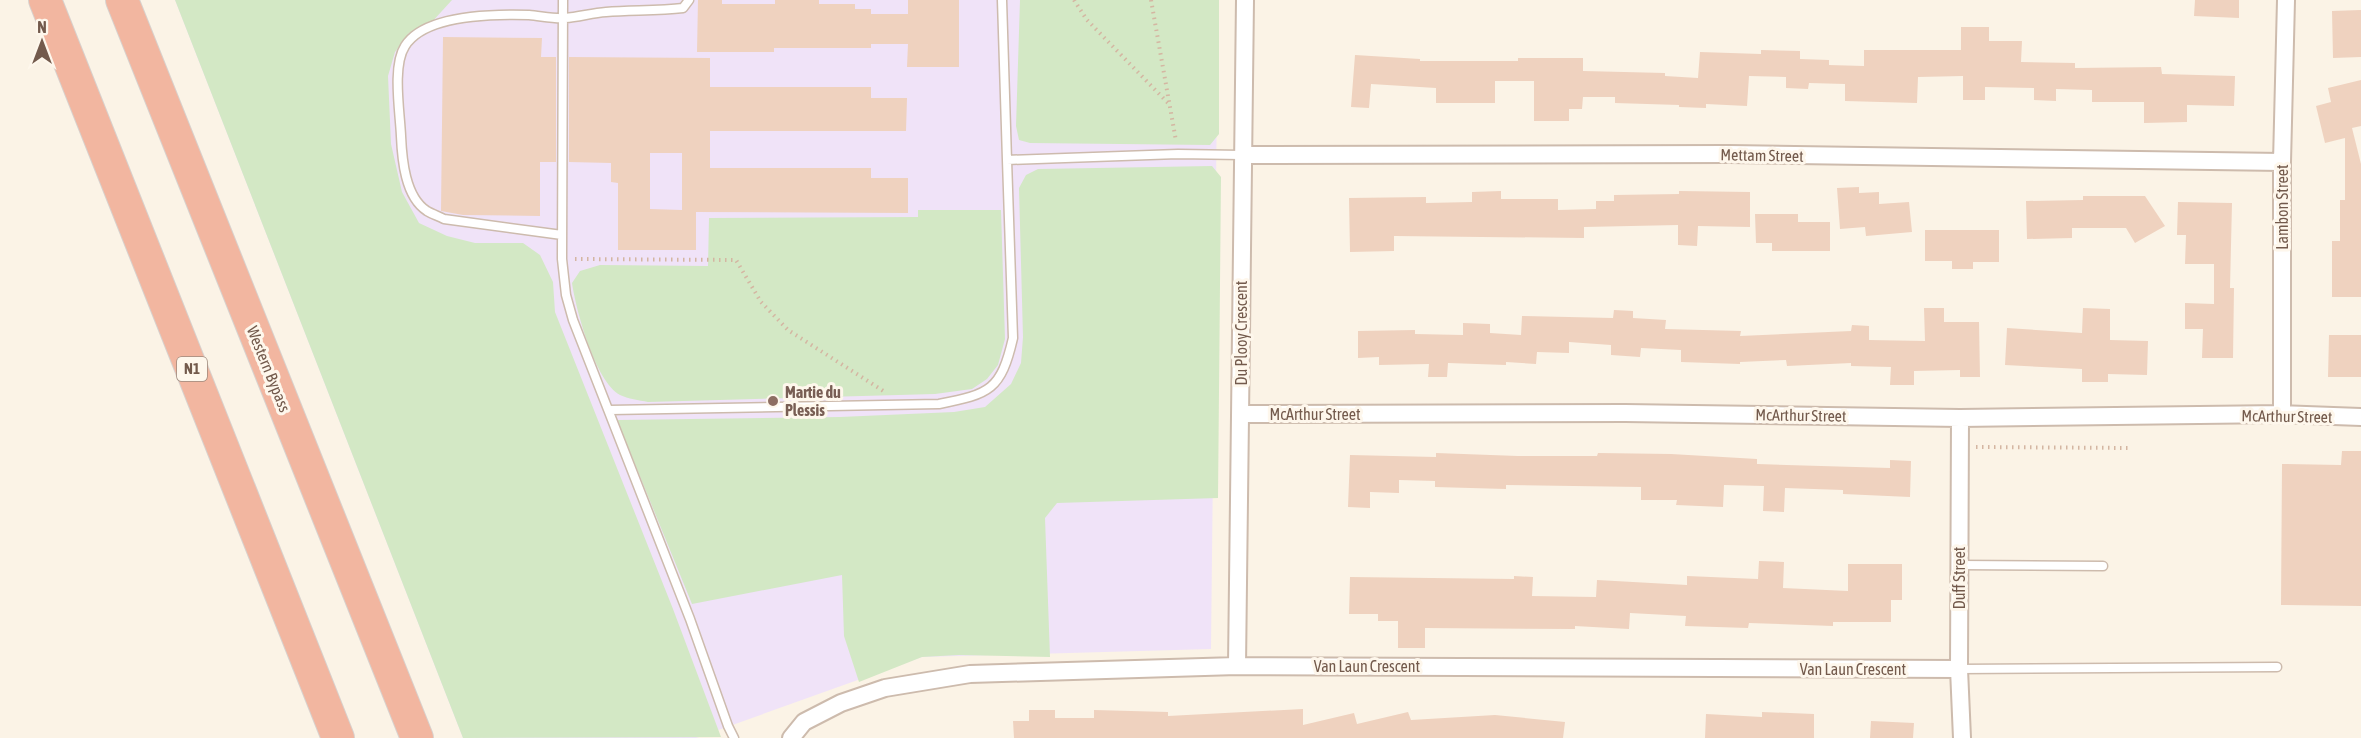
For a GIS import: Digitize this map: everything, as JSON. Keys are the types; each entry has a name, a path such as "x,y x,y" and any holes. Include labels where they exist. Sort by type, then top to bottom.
{"highway":[{"name":"N1","path":"45,0 338,738"},
{"name":"Western Bypass","path":"122,0 417,738"}],"street":[{"name":"Du Plooy Crescent","path":"1237,666 1245,0"},
{"name":"Lambon Street","path":"2282,414 2282,162 2286,0"},
{"name":"Mettam Street","path":"1242,155 1729,154 2282,162"},
{"name":"McArthur Street","path":"1240,414 1625,413 1960,418 2282,414 2361,417"},
{"name":"Duff Street","path":"1960,418 1959,669 1962,738"},
{"name":"Van Laun Crescent","path":"791,738 804,722 841,703 885,688 970,674 1237,666 1959,669"}],"lane":[{"path":"563,0 562,259 566,295 573,320 610,410 734,738"},
{"path":"562,235 444,219 426,211 416,199 402,157 398,83 399,61 405,46 415,35 431,26 481,16 528,15 564,19 606,12 684,8 689,0"},
{"path":"610,410 939,404 975,397 995,384 1006,366 1013,338 1002,0"},
{"path":"1007,160 1178,154 1242,155"},
{"path":"1959,565 2103,566"},
{"path":"1959,669 2277,667"}],"path":[{"path":"1074,0 1087,20 1169,103"},
{"path":"1151,0 1178,154"},
{"path":"562,259 736,260 761,302 788,330 904,405"},
{"path":"1960,447 2132,448"}],"shaded area":[{"name":"Martie du Plessis","path":"175,0 1218,0 1211,649 922,657 696,738 463,738"}],"green space":[{"path":"175,0 452,0 431,23 409,33 395,52 388,76 391,144 402,192 419,223 447,236 475,243 523,243 540,255 553,282 555,312 673,609 721,737 463,738"},
{"path":"1020,0 1219,0 1219,134 1210,145 1030,143 1019,140 1016,126"},
{"path":"1212,166 1221,177 1218,498 1057,503 1045,518 1050,657 959,655 922,657 859,682 844,636 842,575 692,604 617,420 840,417 954,412 985,407 1011,384 1021,363 1023,337 1019,188 1026,175 1038,169"},
{"path":"918,210 1001,210 1005,339 998,365 987,379 972,389 935,394 648,402 620,395 611,387 595,361 582,327 572,283 580,271 600,265 708,266 709,218 918,217"}],"building":[{"path":"698,0 722,0 722,4 775,4 775,0 819,0 819,4 855,4 855,9 871,9 871,14 908,14 908,0 959,0 959,67 907,67 908,44 871,44 871,48 774,48 774,52 697,52"},
{"path":"2195,0 2239,0 2239,18 2194,16"},
{"path":"2361,10 2361,57 2333,58 2332,11"},
{"path":"1961,27 1989,27 1989,41 2022,41 2021,62 2075,63 2075,68 2161,67 2162,74 2235,76 2234,106 2187,105 2187,122 2144,123 2144,102 2092,102 2092,90 2056,89 2056,101 2034,100 2034,88 1985,87 1985,100 1963,100 1963,76 1918,77 1917,103 1845,101 1845,84 1809,83 1808,89 1786,88 1786,77 1749,76 1747,106 1706,104 1706,108 1679,107 1679,105 1615,103 1615,97 1583,97 1582,109 1569,109 1569,121 1534,121 1534,81 1495,81 1495,103 1436,103 1436,88 1371,84 1369,108 1351,107 1355,55 1420,59 1420,61 1518,61 1518,58 1583,58 1583,71 1665,73 1665,76 1698,78 1700,52 1761,54 1761,50 1800,51 1800,59 1829,60 1829,65 1864,66 1864,50 1961,50"},
{"path":"443,37 542,38 541,57 556,57 556,162 540,162 540,216 463,215 441,211"},
{"path":"569,57 710,58 710,87 871,87 871,98 907,98 906,131 710,131 710,168 871,168 871,178 908,178 908,213 696,212 696,250 618,250 618,183 611,182 611,163 569,162","holes":["650,153 682,153 682,210 650,209"]},
{"path":"2361,80 2361,126 2352,128 2361,164 2361,297 2332,297 2332,241 2340,241 2340,200 2345,200 2345,138 2325,143 2316,106 2331,102 2328,88"},
{"path":"1859,187 1859,193 1879,192 1879,204 1909,202 1912,232 1866,236 1865,227 1840,229 1837,188"},
{"path":"1501,191 1501,199 1558,199 1558,210 1596,209 1596,201 1614,201 1614,195 1679,194 1679,191 1750,192 1750,227 1698,226 1697,246 1678,245 1678,225 1584,227 1584,238 1394,236 1394,251 1350,252 1349,198 1426,197 1426,203 1472,202 1472,192"},
{"path":"2083,196 2145,196 2165,226 2135,243 2126,228 2072,228 2072,238 2027,239 2026,201 2083,200"},
{"path":"2178,202 2232,203 2230,288 2234,288 2233,358 2202,358 2203,329 2185,329 2185,303 2214,304 2214,264 2185,264 2186,235 2177,235"},
{"path":"1755,214 1798,214 1798,222 1830,222 1830,251 1772,251 1772,243 1756,243"},
{"path":"1925,230 1999,230 1999,262 1973,262 1973,269 1952,269 1952,261 1925,261"},
{"path":"1924,308 1944,308 1944,322 1979,322 1980,377 1960,377 1960,370 1914,371 1914,385 1890,385 1891,367 1851,366 1851,363 1787,366 1786,360 1740,362 1740,364 1681,362 1681,350 1641,348 1640,357 1611,355 1611,345 1569,342 1569,353 1537,352 1536,364 1448,363 1447,377 1428,377 1429,364 1379,365 1379,357 1358,358 1358,331 1415,330 1415,334 1463,335 1463,323 1490,324 1490,333 1521,335 1522,316 1613,318 1614,310 1633,311 1633,318 1666,320 1665,329 1741,331 1740,336 1851,331 1852,325 1869,326 1869,340 1925,341"},
{"path":"2083,308 2110,309 2110,340 2148,341 2147,375 2108,374 2108,382 2082,382 2082,369 2005,365 2007,328 2082,333"},
{"path":"2329,335 2361,335 2361,377 2328,377"},
{"path":"2342,451 2361,451 2361,606 2281,605 2282,464 2341,465"},
{"path":"1436,453 1518,456 1597,456 1598,453 1671,454 1757,459 1757,464 1890,468 1890,460 1911,461 1910,497 1843,494 1843,490 1785,488 1784,512 1763,511 1764,486 1724,485 1723,507 1676,505 1677,500 1641,500 1641,487 1506,485 1506,489 1435,487 1435,481 1399,480 1399,493 1370,492 1370,508 1348,507 1350,455 1436,457"},
{"path":"1759,561 1784,562 1783,588 1848,591 1848,564 1902,564 1902,600 1891,600 1891,622 1833,622 1833,626 1749,623 1748,628 1685,626 1686,616 1630,613 1629,629 1575,626 1575,629 1425,628 1425,648 1398,648 1398,621 1378,621 1378,614 1349,614 1350,577 1514,579 1514,576 1533,577 1532,596 1596,597 1597,580 1687,585 1687,576 1758,579"},
{"path":"1303,709 1303,725 1354,713 1357,724 1408,712 1411,720 1495,715 1565,722 1563,738 1014,738 1013,721 1029,721 1029,710 1055,710 1055,718 1094,718 1094,710 1168,712 1168,716"},
{"path":"1762,712 1814,714 1814,738 1705,738 1706,714 1762,717"},
{"path":"1871,721 1914,723 1913,738 1870,738"}],"place":[{"name":"Martie du Plessis","path":"773,401"}]}
